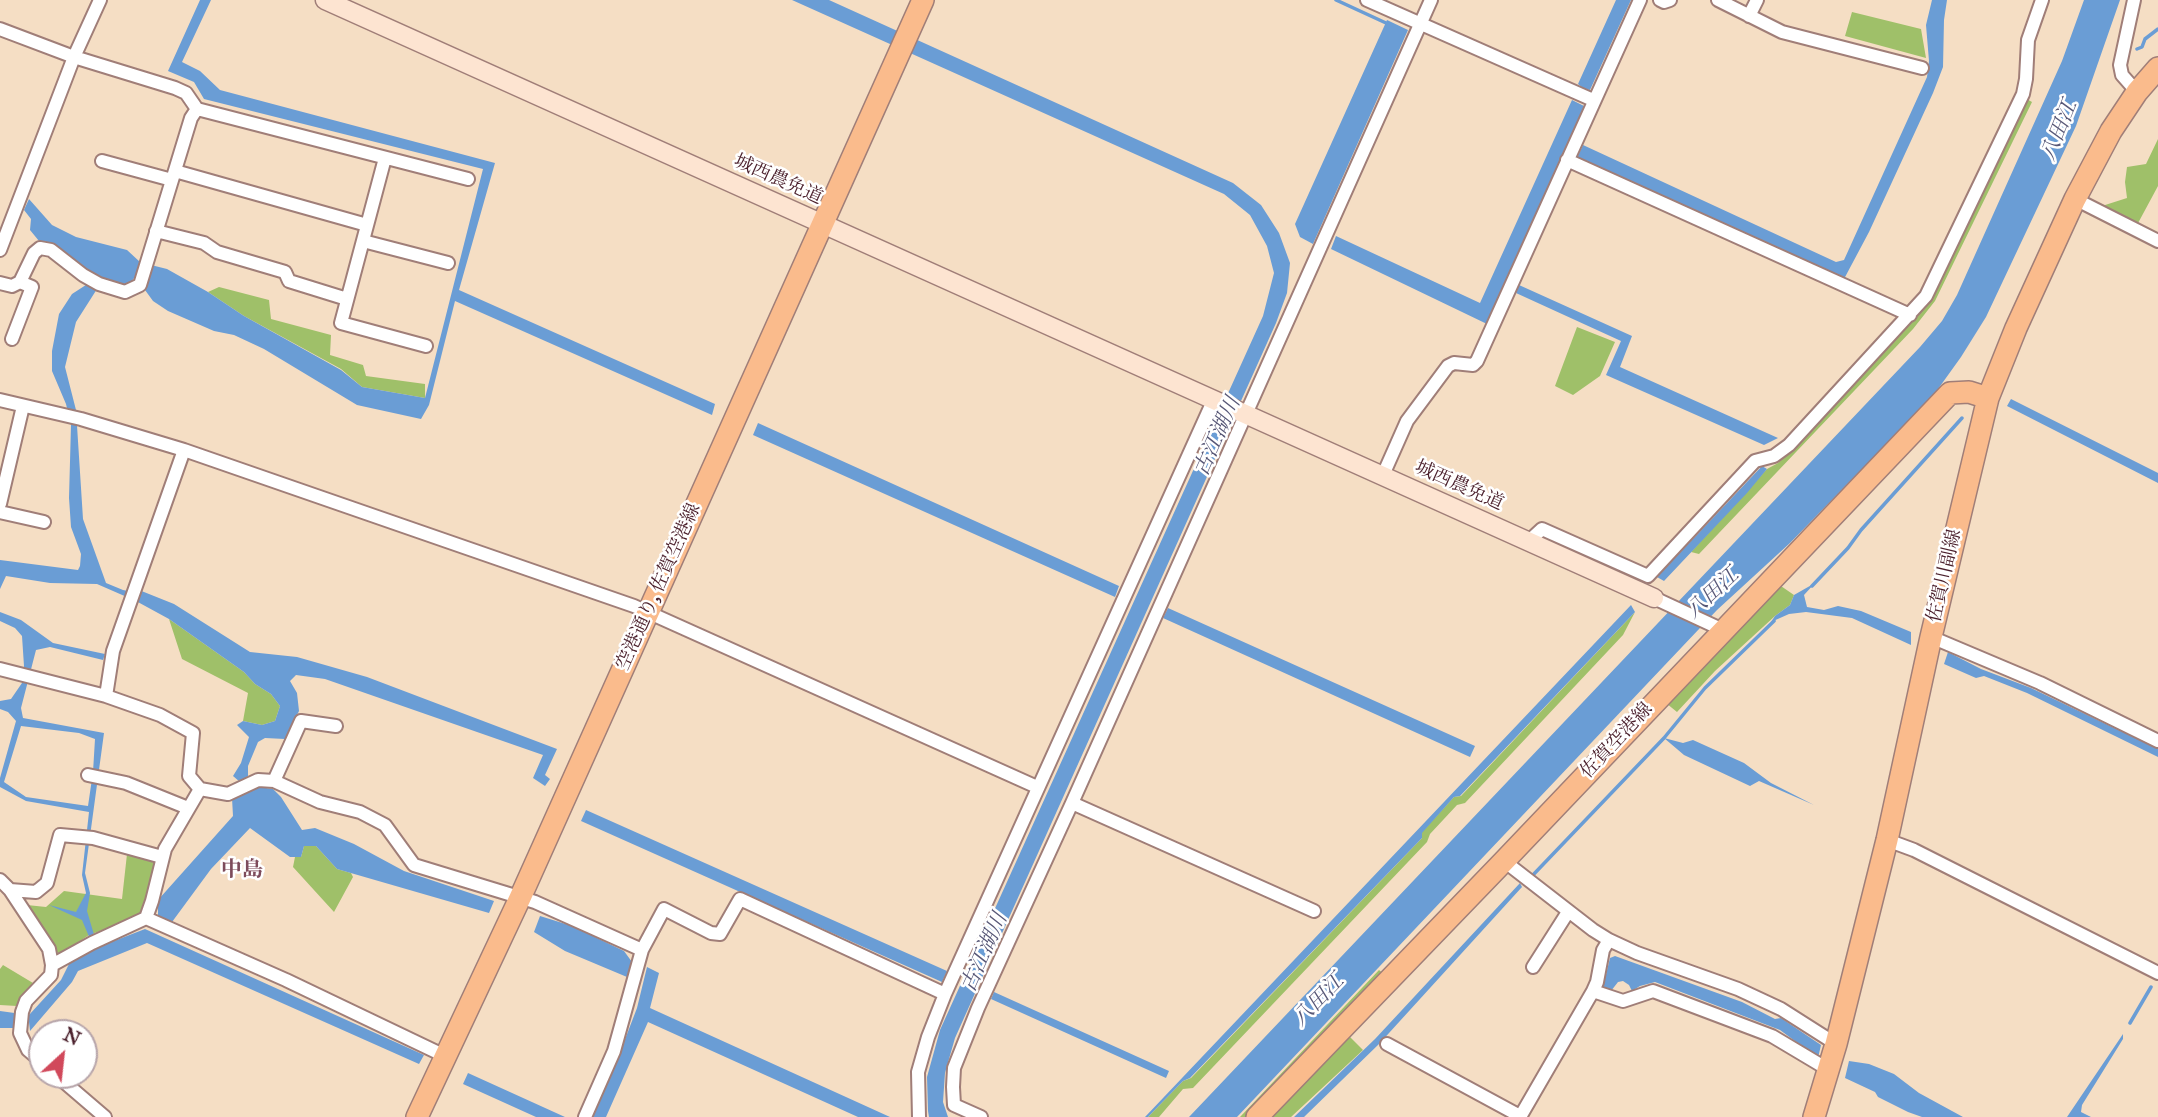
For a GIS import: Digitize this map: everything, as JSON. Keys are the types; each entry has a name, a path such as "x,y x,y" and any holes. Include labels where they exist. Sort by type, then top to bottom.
{"main road":[{"name":"空港通り, 佐賀空港線","path":"418,1117 520,898 923,0"},
{"name":"佐賀川副線","path":"1814,1117 1836,1044 1887,840 1931,637 1988,398 2016,328 2075,200 2111,131 2137,92 2158,68"},
{"name":"佐賀空港線","path":"1257,1117 1950,393 1969,392 1988,398"}],"street":[{"path":"0,250 74,57 100,0"},
{"name":"城西農免道","path":"325,0 1654,598"},
{"path":"1367,0 1593,100"},
{"path":"981,1117 954,1105 954,1068 978,1008 1431,0"},
{"path":"1383,475 1407,421 1448,366 1454,363 1473,365 1477,361 1640,0"},
{"path":"1660,0 1670,0"},
{"path":"1718,0 1782,32 1922,68"},
{"path":"1749,16 1757,0"},
{"path":"1530,541 1542,529 1648,576 1755,461 1774,456 1789,444 1910,315 1936,279 2023,94 2028,40 2042,0"},
{"path":"2134,0 2120,65 2122,75 2137,92"},
{"path":"0,29 74,57 174,88 186,93 197,109 468,179"},
{"path":"0,283 12,286 20,282 34,253 40,248 51,250 93,280 125,292 140,285 191,118 197,109"},
{"path":"385,158 341,323 426,346"},
{"path":"1567,160 1910,315"},
{"path":"102,161 173,175 367,225"},
{"path":"2075,200 2158,241"},
{"path":"156,231 204,243 217,253 285,272 289,281 347,299"},
{"path":"363,241 448,263"},
{"path":"12,339 32,287 20,282"},
{"path":"919,1117 918,1073 928,1037 945,994 1214,399"},
{"path":"0,400 81,419 184,450 647,611 1037,787"},
{"path":"0,504 23,406"},
{"path":"106,696 113,651 184,450"},
{"path":"0,512 44,522"},
{"path":"1654,598 1724,630"},
{"path":"1931,637 2040,684 2158,741"},
{"path":"0,669 106,696 160,715 193,733 189,776 200,789 228,794 258,780 274,781 320,802 360,812 385,825 414,865 535,902 642,950"},
{"path":"274,781 301,721 336,726"},
{"path":"88,775 126,783 188,808"},
{"path":"52,965 146,918 162,857 200,789"},
{"path":"1072,803 1314,911"},
{"path":"10,890 36,892 47,883 60,835 88,837 162,857"},
{"path":"1887,840 1914,850 2158,973"},
{"path":"1504,861 1609,940 1637,953 1738,989 1781,1009 1836,1044"},
{"path":"0,880 10,890 49,949 52,965 51,975 26,1001 21,1017 20,1033 28,1050"},
{"path":"585,1117 614,1051 642,950 664,909 711,933 720,933 740,900 945,994"},
{"path":"1533,967 1569,912"},
{"path":"146,918 286,980 447,1057"},
{"path":"1387,1044 1520,1117 1593,991 1603,950 1609,940"},
{"path":"1593,991 1623,1001 1653,991 1772,1036 1829,1070"},
{"path":"69,1089 90,1113 105,1117"}],"green space":[{"path":"1852,12 1921,29 1926,58 1845,36"},
{"path":"2025,98 2032,102 1935,301 1913,329 1699,554 1691,552 1767,469 1778,463 1918,316 1936,291"},
{"path":"2158,139 2158,186 2137,225 2102,206 2127,198 2127,167 2146,164"},
{"path":"219,287 269,300 271,319 331,335 330,355 363,365 366,376 425,384 425,398 362,387 341,369 244,316 208,292"},
{"path":"1577,327 1615,342 1600,376 1573,395 1555,386"},
{"path":"1778,584 1794,595 1790,605 1715,671 1677,712 1661,699"},
{"path":"1635,612 1623,635 1465,803 1457,805 1430,834 1427,842 1193,1088 1183,1089 1159,1117 1148,1117 1183,1081 1191,1078 1422,838 1421,833 1454,797 1461,796"},
{"path":"169,619 271,694 280,706 275,721 262,725 243,721 248,693 182,659"},
{"path":"304,846 316,846 337,869 351,873 353,877 334,912 293,867 295,857 301,857"},
{"path":"127,854 155,863 143,915 89,935 59,955 27,905 46,907 64,891 122,899"},
{"path":"3,965 33,983 17,1006 0,1005 0,969"},
{"path":"1379,970 1385,975 1251,1117 1240,1117"},
{"path":"1346,1033 1363,1050 1291,1117 1265,1117"}],"water":[{"path":"200,0 211,0 182,62 200,71 220,90 495,163 459,290 715,404 712,415 455,301 429,405 421,419 357,405 264,349 168,311 153,301 145,290 145,282 135,277 131,282 97,289 76,322 65,367 76,410 83,519 106,583 123,590 138,593 139,590 174,604 250,652 297,657 367,677 557,749 545,775 550,779 545,786 533,778 543,755 325,679 296,675 290,681 297,693 299,711 285,739 265,738 258,742 248,766 248,776 240,782 233,776 241,763 249,737 237,725 243,721 262,725 275,721 280,706 271,694 255,684 244,672 169,619 97,584 50,583 6,576 0,589 0,560 78,570 81,554 71,527 71,425 66,404 52,371 52,351 59,314 72,294 89,283 92,275 59,248 39,241 30,230 31,219 24,210 29,199 52,225 76,237 127,250 140,262 140,266 151,265 167,269 341,370 362,387 425,398 483,169 204,99 194,82 168,71"},
{"name":"古江湖川","path":"792,0 829,0 1233,183 1261,205 1279,233 1290,263 1287,293 1276,323 955,1038 945,1073 943,1102 948,1117 929,1117 928,1111 927,1077 940,1030 1263,316 1274,273 1267,246 1250,215 1224,194"},
{"path":"1616,0 1631,0 1590,90 1584,89 1578,84"},
{"path":"1932,0 1947,0 1943,67 1869,232 1844,279 1577,158 1583,145 1836,262 1844,260 1927,77 1929,61 1926,25"},
{"name":"八田江","path":"2084,0 2120,0 2076,126 1986,317 1933,396 1790,543 1717,610 1237,1117 1189,1117 1942,321 1957,295 2062,61"},
{"path":"1387,20 1408,30 1313,244 1300,237 1295,224"},
{"path":"1572,100 1584,106 1487,324 1331,249 1336,236 1480,303"},
{"path":"1519,285 1632,336 1620,367 1778,438 1764,445 1606,375 1621,341 1516,293"},
{"path":"2011,399 2158,473 2158,483 2007,406"},
{"path":"758,423 1119,586 1115,597 753,435"},
{"path":"1762,466 1767,469 1747,493 1664,581 1657,577"},
{"path":"1815,583 1804,595 1807,607 1824,610 1838,606 1861,611 1911,632 1911,645 1852,618 1806,612 1789,614 1771,622 1790,605 1794,595"},
{"path":"1631,605 1635,612 1460,796 1454,797 1422,833 1422,838 1190,1078 1183,1081 1145,1117"},
{"path":"1168,608 1475,746 1470,757 1163,618"},
{"path":"0,612 21,620 53,643 105,654 103,660 50,647 36,650 21,708 23,718 104,733 85,873 90,893 87,911 95,938 90,939 82,920 49,905 76,912 86,893 82,875 89,812 26,801 0,787 0,778 16,721 8,712 0,709 0,701 11,699 22,683 24,666 22,636 15,628 0,621","holes":["21,726 79,733 95,739 88,806 26,797 4,782"]},
{"path":"1948,652 1981,669 2031,688 2158,749 2158,757 2027,693 1984,676 1976,678 1944,664"},
{"path":"1664,738 1683,743 1693,740 1744,763 1771,783 1814,805 1759,781 1750,786 1684,755"},
{"path":"259,787 273,789 281,797 302,830 315,828 354,844 404,871 494,901 489,913 337,869 316,846 304,846 301,857 290,857 250,828 211,869 172,922 158,916 158,900 233,816 232,798"},
{"path":"586,810 947,971 942,982 581,821"},
{"path":"1520,883 1522,887 1379,1044 1304,1117 1294,1117 1375,1039"},
{"path":"540,916 572,926 624,951 632,962 627,977 565,951 534,932"},
{"path":"145,929 424,1055 419,1064 147,943 78,971 40,1019 28,1019 28,1022 18,1020 13,1028 0,1028 0,1011 29,1015 61,980 69,964 101,946"},
{"path":"1615,956 1742,1002 1775,1019 1781,1018 1821,1045 1818,1058 1780,1030 1655,982 1632,991 1623,981 1618,982 1611,991 1603,987 1610,958"},
{"path":"647,967 659,973 650,1008 890,1117 858,1117 648,1022 606,1117 590,1117 637,1008"},
{"path":"994,992 1169,1071 1166,1078 991,999"},
{"path":"2123,1034 2123,1039 2082,1105 2081,1112 2091,1117 2067,1117"},
{"path":"1849,1061 1869,1064 1894,1074 1919,1093 1963,1117 1922,1117 1908,1112 1845,1078"},
{"path":"468,1073 565,1117 536,1117 463,1084"}],"waterway":[{"path":"1336,0 1386,23"},
{"path":"2137,49 2158,29"},
{"path":"1812,586 1962,418"},
{"path":"1532,876 1664,738 1705,688 1774,621"},
{"path":"2130,1023 2151,987"}],"district":[{"name":"中島","path":"242,871"}]}
